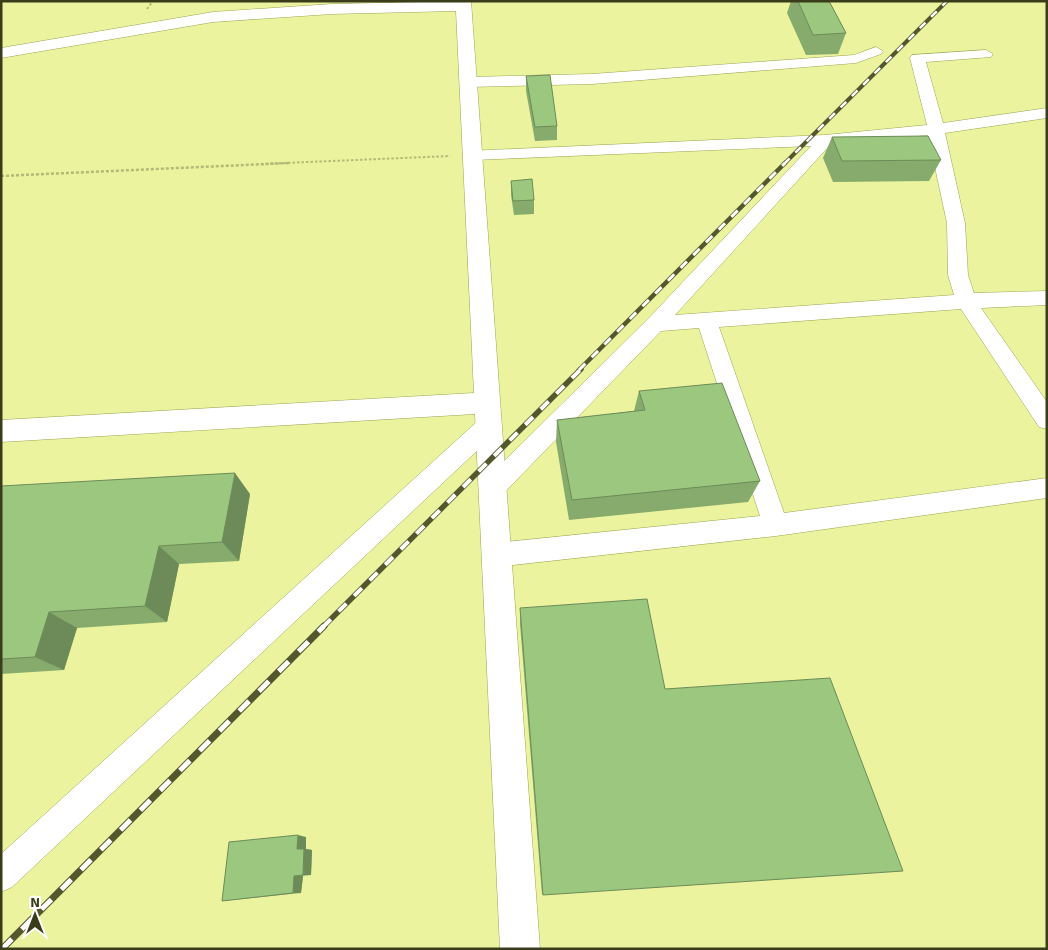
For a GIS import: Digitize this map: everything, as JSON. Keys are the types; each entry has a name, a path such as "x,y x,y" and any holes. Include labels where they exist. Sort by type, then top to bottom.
{"street":[{"path":"1,53 213,17 332,9 463,4 474,155 475,208 491,490 520,949"},
{"path":"469,82 592,79 679,73 856,59 876,51"},
{"path":"986,54 917,58 936,128 938,146 956,223 958,275 966,301 1047,420"},
{"path":"474,155 825,140 1047,113"},
{"path":"491,490 655,324 825,140"},
{"path":"655,324 966,301 1047,298"},
{"path":"706,320 776,525"},
{"path":"1,431 487,414"},
{"path":"1,876 487,414"},
{"path":"495,555 776,525 1047,488"}],"path":[{"path":"1,176 474,155"}],"building":[{"path":"798,1 829,1 846,33 813,35"},
{"path":"550,75 557,126 535,127 526,76"},
{"path":"928,136 941,160 842,161 832,137"},
{"path":"532,179 534,200 513,201 511,181"},
{"path":"722,383 760,481 572,500 557,420 645,410 639,391"},
{"path":"235,473 222,542 159,546 145,606 49,612 35,657 1,659 1,486"},
{"path":"647,599 665,689 830,678 903,871 543,895 520,608"},
{"path":"298,835 297,849 304,849 303,875 294,876 293,893 222,901 229,842"}],"railway":[{"path":"785,163 947,1"},
{"path":"579,370 785,163"},
{"path":"324,626 581,369"},
{"path":"2,949 324,626"}]}
